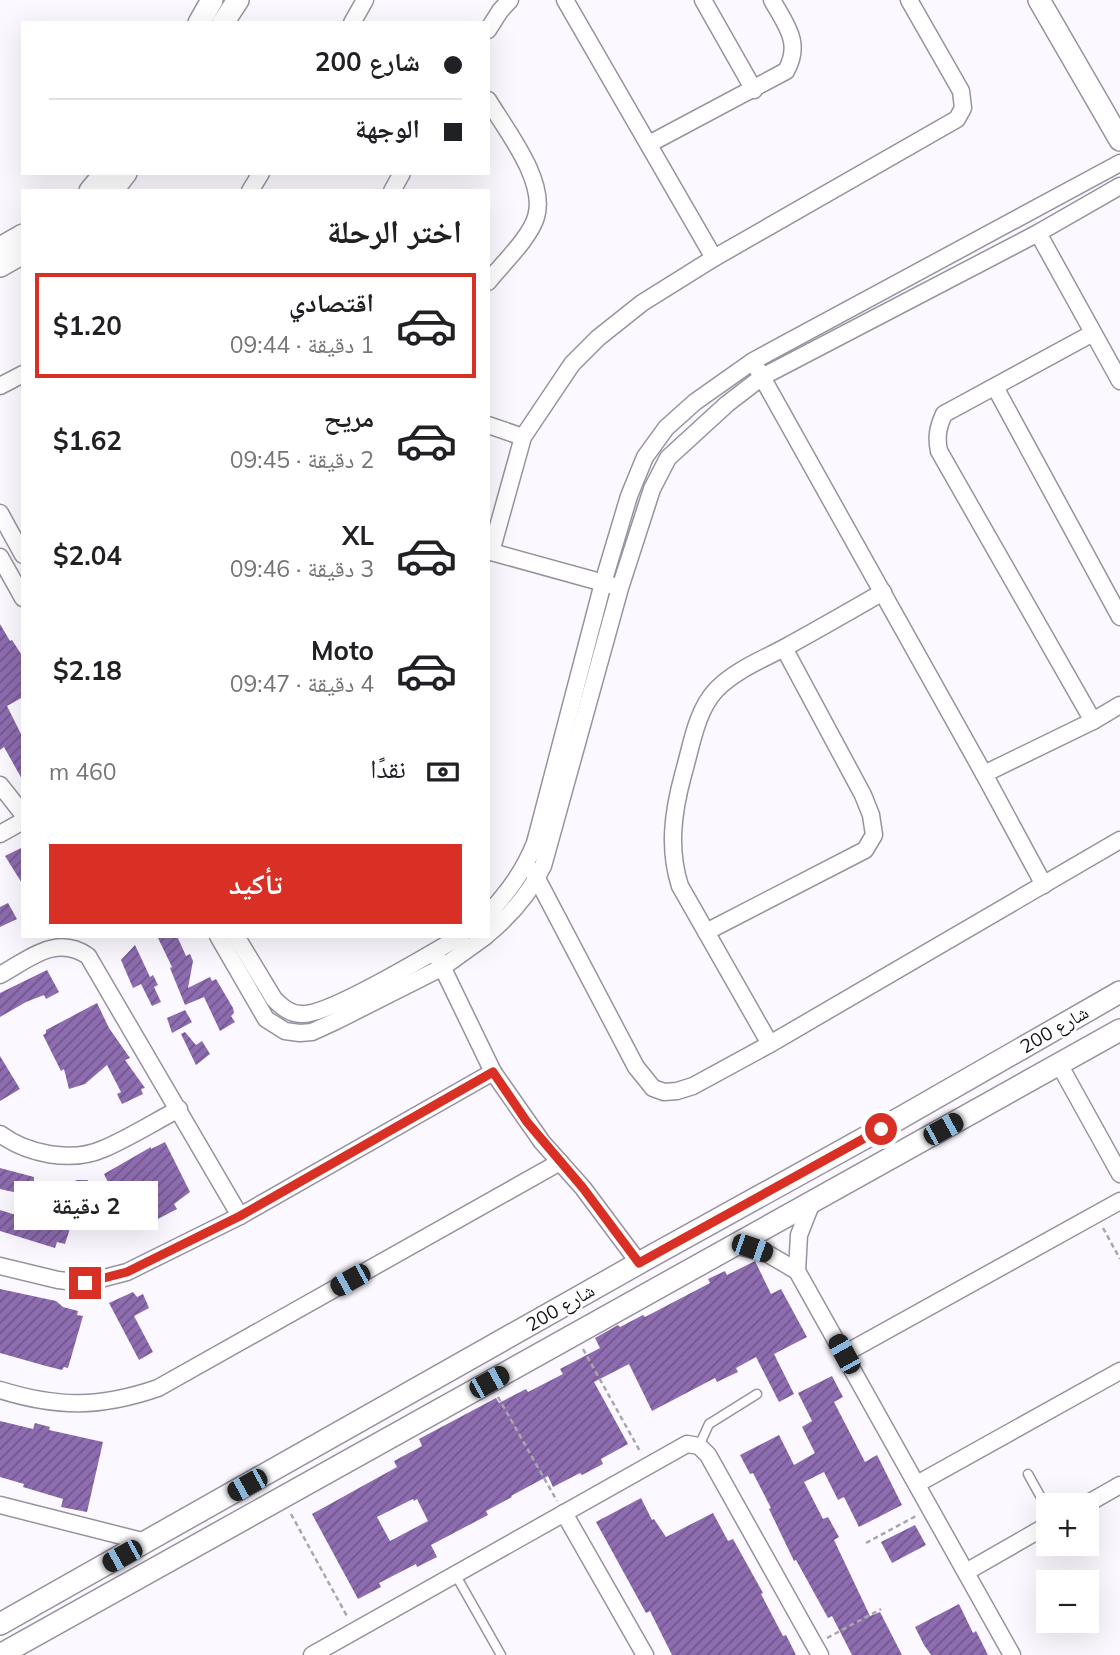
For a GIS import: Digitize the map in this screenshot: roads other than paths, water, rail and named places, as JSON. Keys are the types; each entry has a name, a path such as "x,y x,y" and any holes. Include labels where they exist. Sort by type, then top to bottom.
{"street":[{"path":"200,21 212,0"},
{"path":"224,21 238,0"},
{"path":"353,21 365,0"},
{"path":"490,27 510,0"},
{"path":"565,0 714,258"},
{"path":"703,0 754,90"},
{"path":"649,144 786,71 793,58 791,34 772,0"},
{"path":"490,549 523,437 572,363 597,338 642,303 714,258 957,119 963,108 961,91 909,0"},
{"path":"1040,0 1120,140"},
{"path":"1051,0 1120,122"},
{"path":"490,103 534,177 539,201 536,218 526,235 490,280"},
{"path":"490,912 509,891 527,863 551,789 603,583 629,496 645,457 666,428 695,402 753,361 1120,163"},
{"path":"92,189 103,175"},
{"path":"114,189 124,175"},
{"path":"490,932 506,919 538,877 549,846 620,587 652,489 668,457 727,404 762,377 1038,233 1120,186"},
{"path":"1038,233 1120,381"},
{"path":"0,248 21,236"},
{"path":"0,266 21,254"},
{"path":"1093,333 944,414 938,427 937,439 939,451 1093,721"},
{"path":"753,361 985,774 1044,885"},
{"path":"0,386 21,375"},
{"path":"995,387 1120,617"},
{"path":"490,426 523,437"},
{"path":"0,513 21,551"},
{"path":"490,552 620,587"},
{"path":"0,557 21,594"},
{"path":"0,589 21,594"},
{"path":"771,1044 680,886 674,869 673,825 676,799 694,734 703,710 715,691 747,667 883,592"},
{"path":"706,932 865,850 874,835 871,815 863,795 784,648"},
{"path":"985,774 1120,705"},
{"path":"0,785 21,811"},
{"path":"0,834 21,822"},
{"path":"527,863 538,877 635,1067 653,1088 664,1092 694,1086 771,1044 1120,840"},
{"path":"219,938 266,1019 285,1031 312,1032 443,967 483,938"},
{"path":"237,938 274,999 282,1008 301,1014 318,1011 358,993 458,938"},
{"path":"0,975 52,948 64,946 78,949 89,956 240,1216"},
{"path":"435,952 493,1072 527,1122 617,1231 639,1263"},
{"name":"شارع 200","path":"0,1624 1120,992"},
{"name":"شارع 200","path":"0,1654 1120,1030"},
{"path":"1059,1064 1120,1174"},
{"path":"0,1266 58,1280 85,1283 105,1279 159,1257 240,1216 493,1072"},
{"path":"0,1134 28,1149 48,1154 86,1154 101,1150 179,1109"},
{"path":"881,1129 897,1155"},
{"path":"0,1390 66,1404 98,1404 158,1388 560,1161"},
{"path":"844,1354 1120,1201"},
{"path":"797,1271 800,1236 812,1202"},
{"path":"735,1245 768,1254 797,1271 1012,1655"},
{"path":"498,1343 514,1368"},
{"path":"917,1485 1120,1371"},
{"path":"312,1655 681,1446 693,1444 708,1455 818,1650"},
{"path":"1099,1497 1120,1485"},
{"path":"0,1505 146,1542"},
{"path":"564,1513 645,1655"},
{"path":"966,1572 1036,1532"}],"lane":[{"path":"699,1446 709,1424 757,1394"},
{"path":"1028,1474 1039,1493"},
{"path":"455,1574 501,1655"}]}
